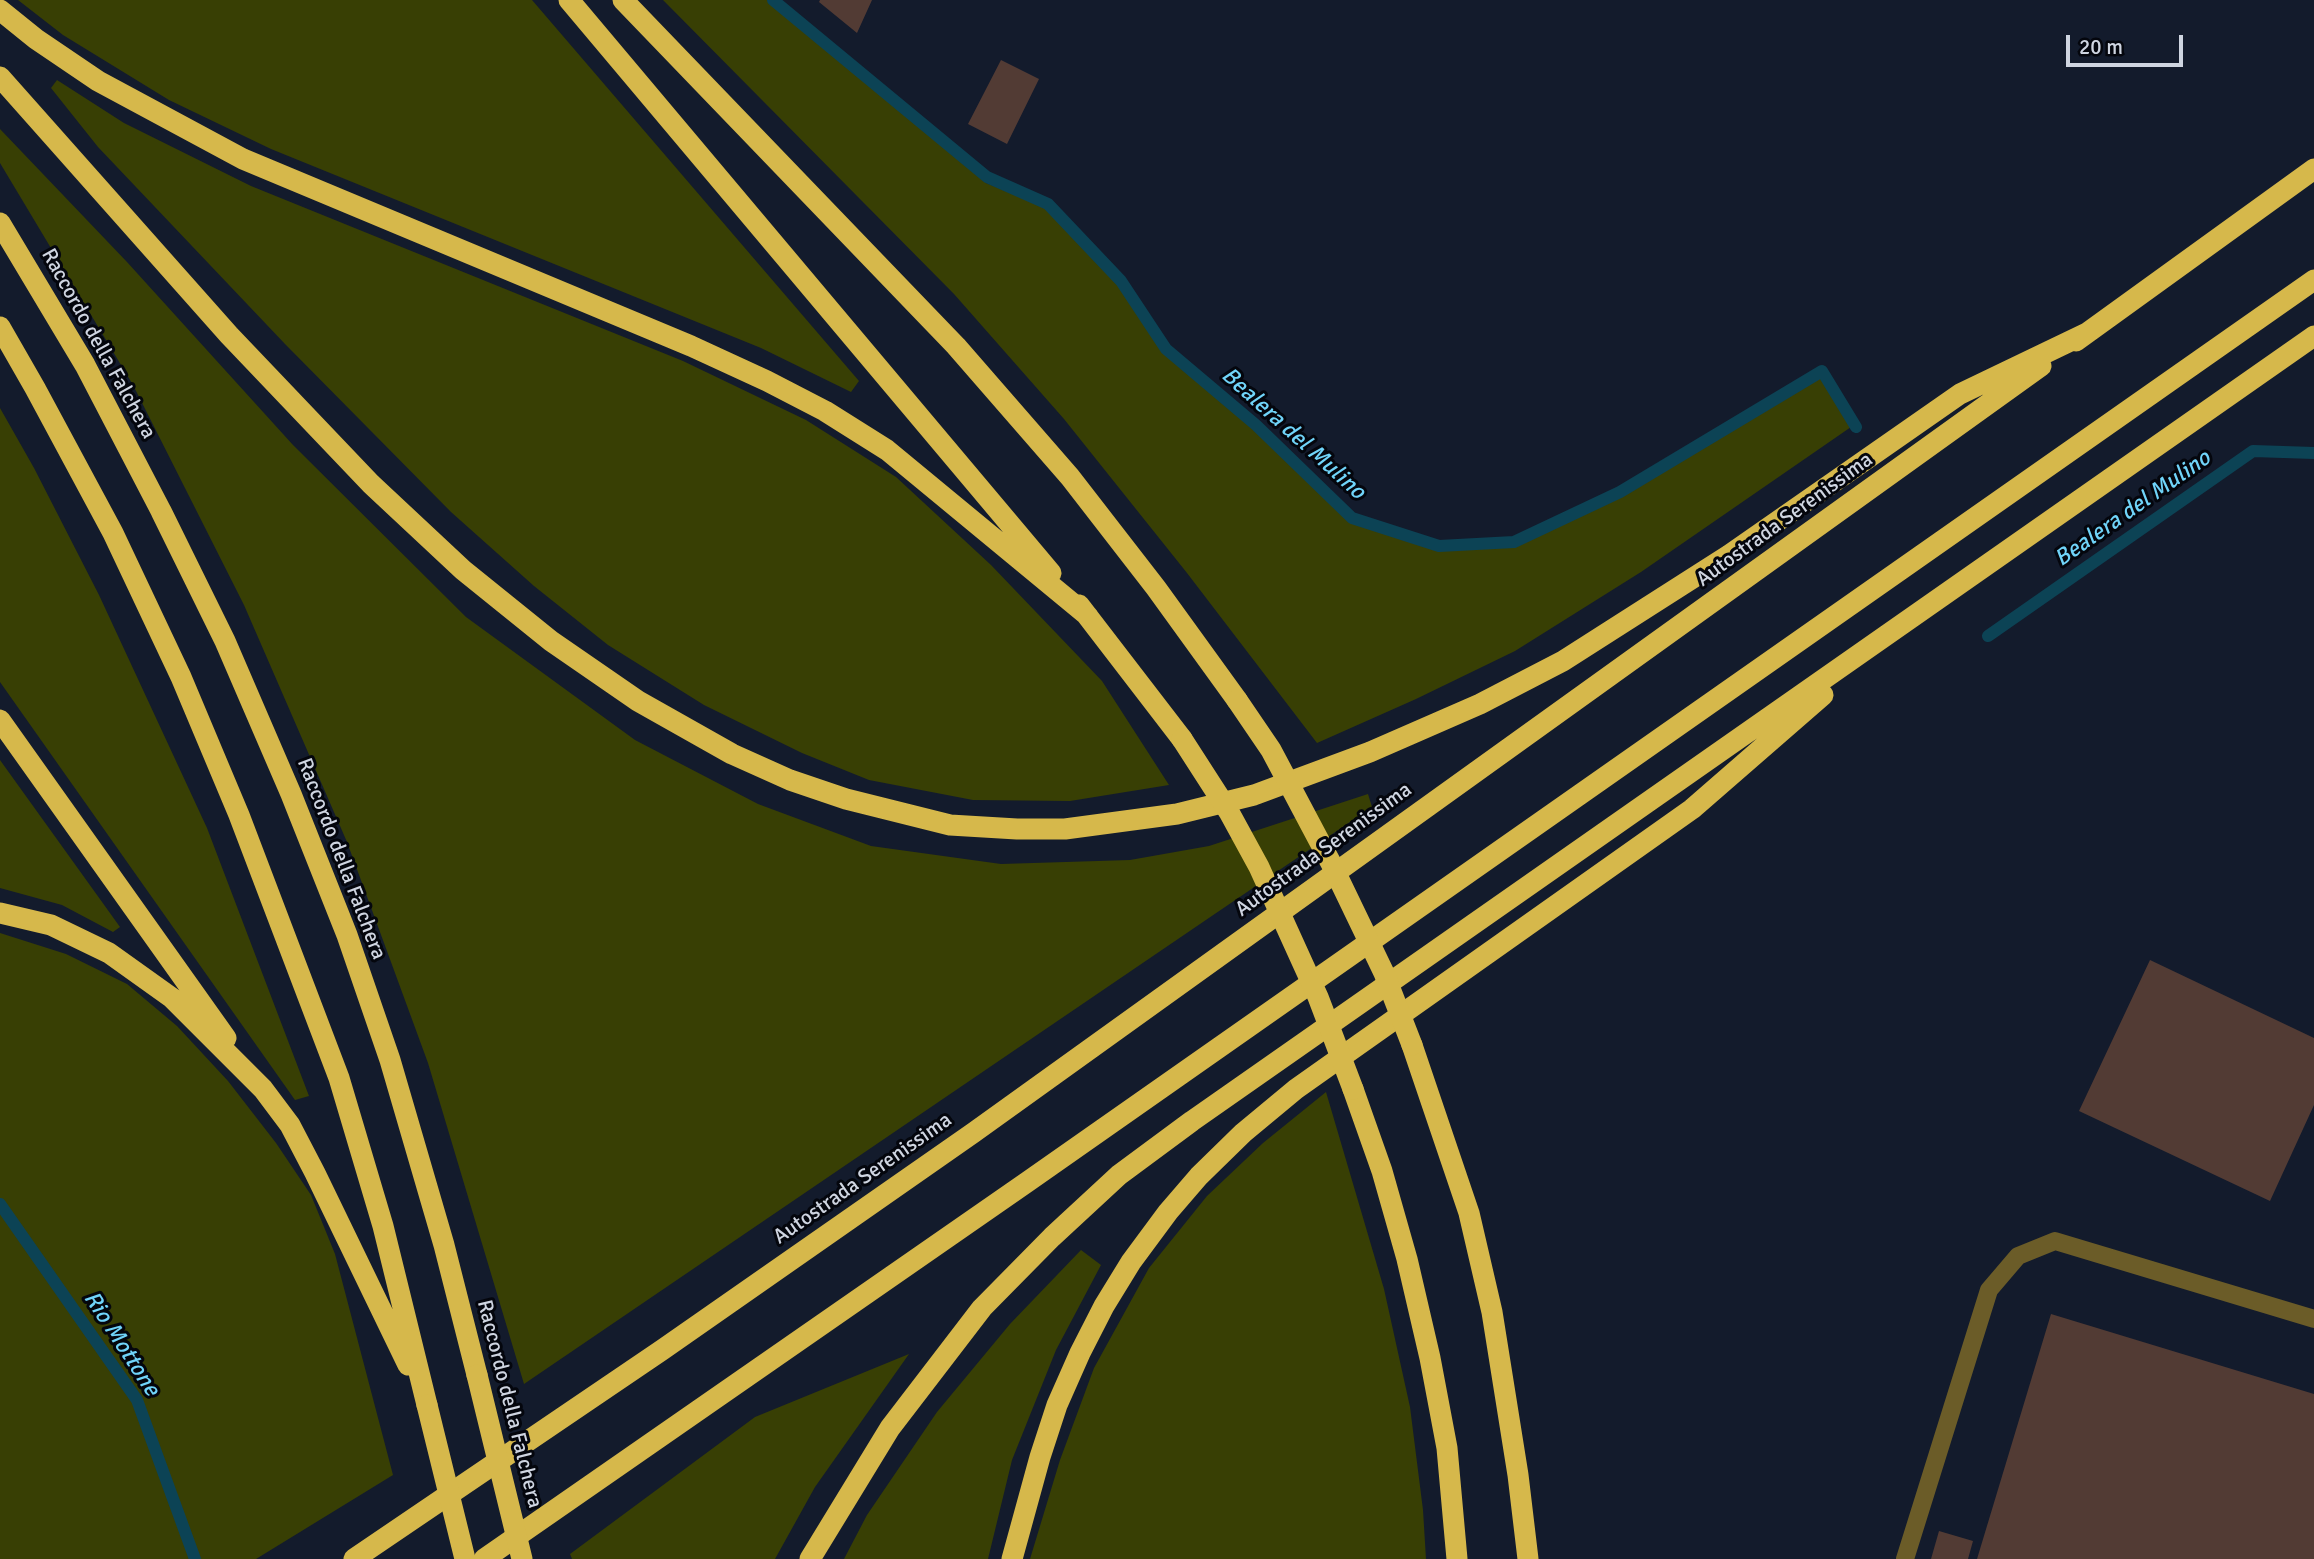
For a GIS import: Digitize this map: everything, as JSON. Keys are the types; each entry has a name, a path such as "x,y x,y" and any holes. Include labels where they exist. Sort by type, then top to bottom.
{"highway":[{"path":"569,0 1088,616 1182,739 1229,812 1259,867 1313,986 1382,1171 1407,1259 1430,1358 1447,1448 1457,1559"},
{"path":"623,0 956,346 1070,477 1156,588 1272,750 1384,973 1412,1045 1469,1213 1492,1312 1518,1475 1528,1559"},
{"path":"0,10 36,39 98,81 243,159 691,345 767,380 825,411 887,450 1088,616"},
{"path":"0,78 229,335 371,484 463,570 551,641 638,701 732,754 790,780 846,799 950,825 1017,830 1065,829 1177,814 1254,795 1370,752 1480,704 1563,661 1729,555 1960,394 2087,332"},
{"name":"Autostrada Serenissima","path":"346,1559 361,1554 662,1350 984,1125 2314,169"},
{"name":"Raccordo della Falchera","path":"0,223 85,365 225,641 291,794 347,935 390,1060 444,1245 522,1559"},
{"path":"484,1559 2314,279"},
{"path":"0,327 113,533 181,677 239,815 339,1078 383,1226 465,1559"},
{"path":"810,1559 890,1428 982,1308 1052,1237 1119,1175 1192,1121 2314,336"},
{"path":"1012,1559 1057,1405 1086,1341 1131,1262 1199,1176 1243,1133 1296,1088 1692,809 1909,620"},
{"path":"0,720 290,1125 427,1405"},
{"path":"0,913 51,925 109,953 172,998 263,1089"}],"lane":[{"path":"1905,1559 1989,1290 2018,1256 2055,1241 2314,1319"}],"green space":[{"path":"18,0 532,0 859,381 851,392 761,348 271,149 169,100 63,35"},
{"path":"663,0 767,0 986,183 1045,207 1117,281 1163,353 1253,427 1350,520 1440,549 1514,546 1621,496 1820,377 1851,427 1641,572 1515,651 1317,743 1187,573 1064,419 954,294"},
{"path":"57,80 124,123 251,186 683,361 806,420 896,477 991,565 1102,681 1169,785 1070,801 973,800 869,780 802,753 704,705 608,645 534,586 451,512 285,344 98,147 51,88"},
{"path":"0,129 127,262 293,445 466,617 635,740 758,804 871,846 1001,864 1130,860 1209,846 1368,794 1372,807 524,1384 428,1063 347,842 244,605 133,385 0,163"},
{"path":"0,408 99,595 207,828 309,1096 295,1100 0,682"},
{"path":"0,760 120,927 113,932 62,905 0,888"},
{"path":"0,933 66,954 127,984 177,1026 228,1081 276,1143 311,1195 335,1254 393,1475 256,1559 0,1559"},
{"path":"1326,1092 1384,1289 1410,1407 1423,1510 1426,1559 1030,1559 1060,1460 1094,1368 1149,1268 1207,1196 1263,1143"},
{"path":"1081,1250 1101,1265 1056,1350 1012,1460 988,1559 844,1559 867,1515 937,1412 1010,1324"},
{"path":"909,1354 815,1487 775,1559 572,1559 570,1554 755,1417"}],"building":[{"path":"872,0 857,33 819,2"},
{"path":"1001,60 1039,79 1007,144 968,124"},
{"path":"2150,960 2314,1038 2314,1105 2270,1201 2079,1111"},
{"path":"2051,1314 2314,1394 2314,1559 1977,1559"},
{"path":"1939,1531 1973,1541 1968,1559 1931,1559"}],"waterway":[{"name":"Bealera del Mulino","path":"773,0 987,177 1048,204 1121,281 1166,349 1256,425 1352,518 1439,546 1514,542 1620,492 1822,371 1856,427"},
{"name":"Bealera del Mulino","path":"1988,636 2253,451 2314,453"},
{"name":"Rio Mottone","path":"0,1204 137,1400 195,1559"}]}
